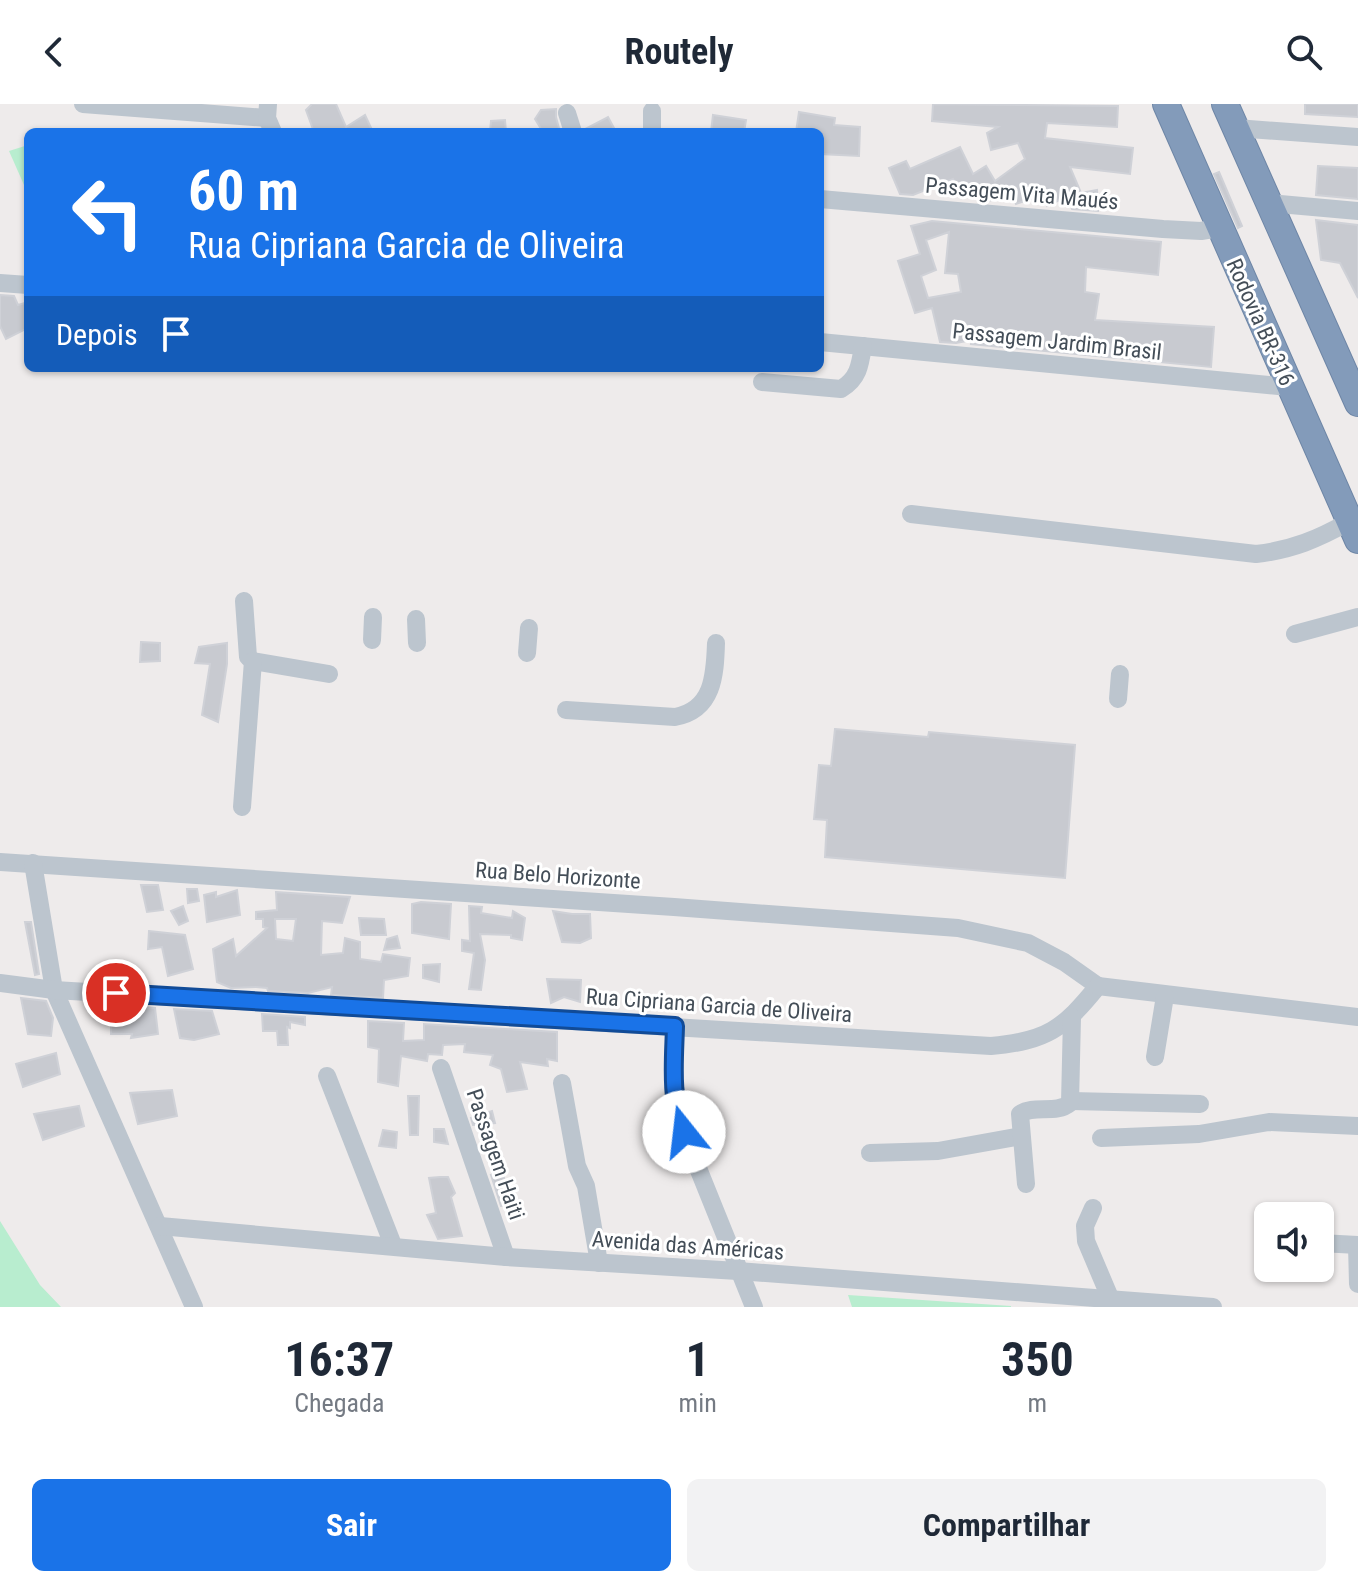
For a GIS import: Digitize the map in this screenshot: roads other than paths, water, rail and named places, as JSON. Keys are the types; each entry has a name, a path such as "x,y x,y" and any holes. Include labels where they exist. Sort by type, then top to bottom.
{"highway":[{"name":"Rodovia BR-316","path":"1166,104 1354,531"},
{"path":"1225,104 1358,403"}],"street":[{"path":"83,104 269,118"},
{"path":"652,111 652,128"},
{"path":"567,113 572,128"},
{"path":"1236,128 1358,137"},
{"name":"Passagem Vita Maués","path":"824,199 1163,229 1201,231 1219,228"},
{"path":"1269,203 1358,211"},
{"path":"1282,231 1304,206"},
{"path":"0,283 24,285"},
{"name":"Passagem Jardim Brasil","path":"824,342 1289,387"},
{"path":"762,382 841,389 852,383 859,371 863,346"},
{"path":"911,514 1256,554 1285,551 1354,531"},
{"path":"242,807 253,661 246,652 244,601"},
{"path":"372,640 373,617"},
{"path":"1295,634 1358,617"},
{"path":"416,619 417,643"},
{"path":"527,653 529,628"},
{"path":"566,710 675,717 692,714 703,704 715,671 716,643"},
{"path":"253,661 329,674"},
{"path":"1118,699 1120,674"},
{"name":"Rua Belo Horizonte","path":"0,862 958,928 1028,943 1064,962 1098,986"},
{"path":"33,863 54,990 194,1307"},
{"name":"Rua Cipriana Garcia de Oliveira","path":"0,983 54,990 991,1046 1034,1039 1067,1024 1098,986"},
{"path":"1098,986 1358,1017"},
{"path":"1155,1057 1165,996"},
{"path":"1026,1184 1019,1118 1022,1112 1065,1108 1071,1101 1072,1017"},
{"path":"675,1026 675,1111 754,1307"},
{"name":"Passagem Haiti","path":"441,1068 506,1257"},
{"path":"327,1076 393,1245"},
{"path":"562,1083 574,1156 586,1186 599,1263"},
{"path":"1071,1101 1200,1104"},
{"path":"1101,1138 1199,1134 1269,1122 1358,1126"},
{"path":"870,1153 938,1151 1021,1136"},
{"path":"1093,1208 1085,1226 1086,1241 1111,1300"},
{"name":"Avenida das Américas","path":"160,1226 506,1257 738,1271 1213,1307"},
{"path":"1334,1244 1358,1245 1358,1284"}]}
